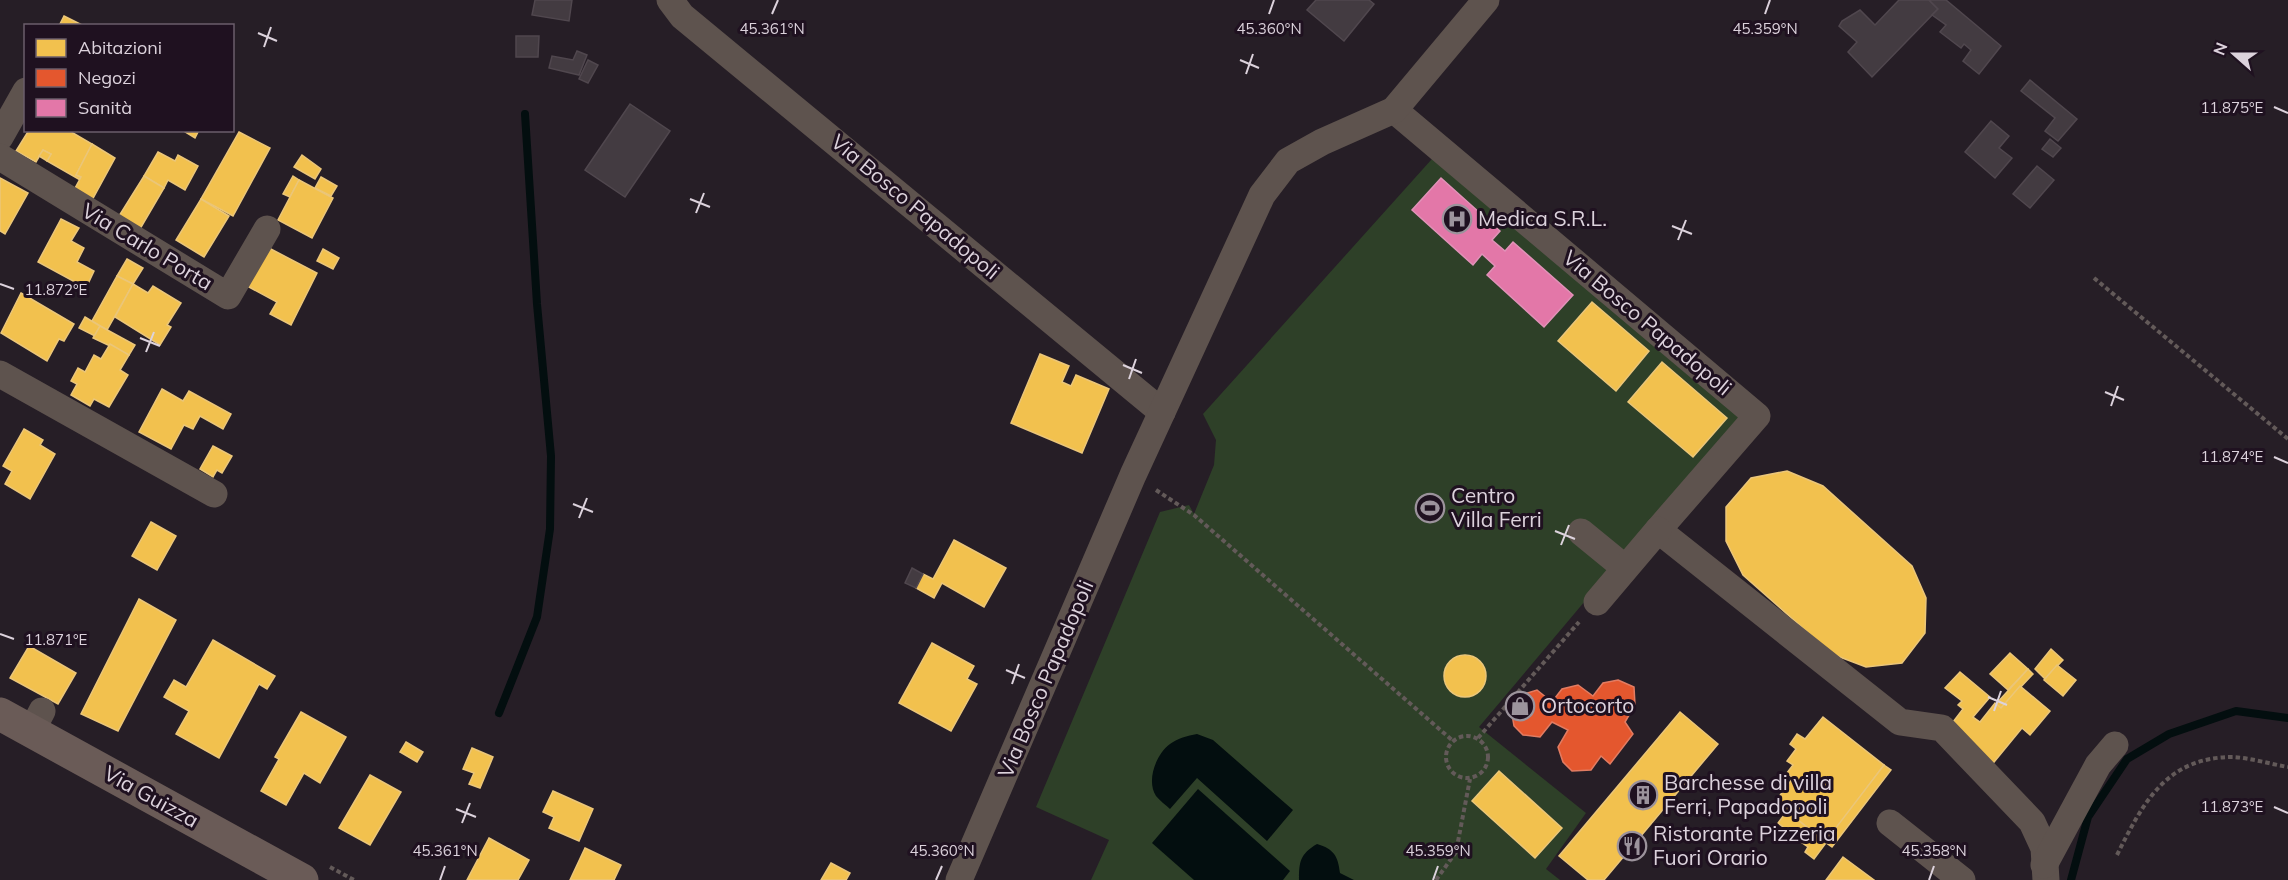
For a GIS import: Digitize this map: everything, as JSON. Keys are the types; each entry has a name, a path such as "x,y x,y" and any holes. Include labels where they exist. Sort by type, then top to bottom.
{"main road":[{"name":"Via Guizza","path":"0,714 36,722 302,880"}],"street":[{"name":"Via Bosco Papadopoli","path":"670,0 682,16 1162,411"},
{"name":"Via Bosco Papadopoli","path":"959,880 1133,475 1262,195 1288,161 1322,142 1394,110 1486,0"},
{"path":"0,137 24,95"},
{"name":"Via Bosco Papadopoli","path":"1394,110 1756,416 1598,602"},
{"name":"Via Carlo Porta","path":"0,157 228,296 267,229"},
{"path":"0,374 214,494"},
{"path":"1658,530 1900,722 1942,728 2032,822 2044,848 2045,873"},
{"path":"1581,532 1625,568"},
{"path":"2045,873 2098,765 2115,745"},
{"path":"1890,823 1962,880"}],"path":[{"path":"2094,278 2288,439"},
{"path":"1133,475 1194,515 1453,741"},
{"path":"1478,738 1598,602"},
{"path":"1461,736 1478,738 1486,746 1488,761 1481,774 1470,779 1461,778 1448,766 1446,756 1453,741 1461,736"},
{"path":"2117,855 2150,795 2172,774 2201,761 2234,757 2288,767"},
{"path":"1436,880 1456,852 1470,779"}],"green space":[{"name":"Centro Villa Ferri","path":"1449,140 1755,399 1479,727 1586,813 1546,869 1560,880 1091,880 1109,840 1036,807 1160,512 1189,505 1194,514 1214,465 1216,440 1203,414"}],"shaded area":[{"path":"1197,734 1213,740 1293,810 1267,841 1197,778 1170,809 1156,796 1152,776 1160,754 1176,740"},
{"path":"1198,789 1290,871 1283,880 1194,880 1152,843"},
{"path":"1317,844 1334,854 1340,873 1354,880 1299,880 1299,868 1304,855"}],"building: Abitazioni":[{"path":"64,16 80,24 60,24"},
{"path":"28,132 71,132 92,144 76,175 81,177 80,180 47,161 51,154 43,150 36,162 16,151"},
{"path":"185,132 198,132 195,138"},
{"path":"239,132 270,148 233,216 201,199"},
{"path":"92,144 115,158 91,202 73,192 81,177 76,175"},
{"path":"43,150 51,154 47,161 39,156"},
{"path":"158,152 175,161 178,155 198,166 185,190 168,180 164,188 144,176"},
{"path":"302,155 321,169 315,179 294,167"},
{"path":"144,176 164,188 140,229 119,216"},
{"path":"293,176 299,180 290,197 283,194"},
{"path":"321,177 337,186 331,196 315,188"},
{"path":"0,178 28,193 5,234 0,231"},
{"path":"299,180 333,198 312,238 278,220"},
{"path":"201,199 229,216 204,257 176,240"},
{"path":"61,219 79,228 71,241 84,248 77,262 94,271 86,288 38,262"},
{"path":"267,247 317,273 291,325 270,314 277,302 247,286"},
{"path":"323,249 339,258 333,269 317,261"},
{"path":"127,259 143,268 133,284 117,276"},
{"path":"117,276 133,284 107,330 92,321"},
{"path":"133,284 148,293 153,286 181,303 167,325 171,327 160,345 115,317"},
{"path":"21,293 74,324 64,341 59,339 47,361 1,333"},
{"path":"1592,302 1649,351 1616,391 1558,341"},
{"path":"85,317 100,326 95,336 79,328"},
{"path":"100,326 135,345 129,355 93,338"},
{"path":"110,344 129,355 120,370 128,375 109,407 94,399 90,406 71,395 77,384 71,381 78,368 85,372 94,355 101,359"},
{"path":"1040,354 1069,366 1062,382 1071,386 1076,375 1109,389 1082,453 1011,423"},
{"path":"1662,362 1727,418 1693,457 1628,402"},
{"path":"162,389 183,401 189,391 231,414 223,429 200,416 193,429 184,425 171,449 139,432"},
{"path":"24,429 43,440 40,445 55,454 30,499 5,484 12,471 3,466"},
{"path":"213,446 232,456 222,473 217,470 213,477 200,469"},
{"path":"1787,471 1823,486 1912,566 1926,598 1925,633 1902,663 1866,667 1832,654 1743,575 1726,541 1726,507 1751,478"},
{"path":"151,522 176,536 157,570 132,556"},
{"path":"954,540 1006,568 984,607 942,583 934,598 916,588 923,574 933,579"},
{"path":"139,599 176,620 118,731 81,714"},
{"path":"213,640 275,676 267,689 259,684 219,758 176,734 189,711 164,697 174,680 186,687"},
{"path":"932,643 974,666 967,679 977,684 951,731 899,703"},
{"path":"29,646 76,673 58,704 10,678"},
{"path":"2051,649 2063,660 2045,679 2035,669"},
{"path":"2010,653 2028,669 2008,690 1990,674"},
{"path":"1465,655 1473,656 1480,661 1485,668 1485,684 1480,691 1473,696 1465,697 1457,696 1450,691 1445,684 1444,676 1445,668 1450,661 1457,656"},
{"path":"2057,665 2076,680 2063,696 2044,680"},
{"path":"2028,669 2033,674 2001,708 1996,704"},
{"path":"1960,672 1990,697 1973,717 1980,722 1995,703 2001,708 2020,686 2050,711 2030,735 2022,728 1990,767 1953,722 1963,709 1958,705 1962,701 1945,688"},
{"path":"301,712 346,737 320,783 304,773 286,805 261,791 279,759 275,757"},
{"name":"Barchesse di villa Ferri, Papadopoli","path":"1680,712 1718,744 1604,880 1588,880 1559,856"},
{"path":"1823,717 1884,765 1814,859 1805,852 1808,847 1801,842 1811,830 1775,802 1793,778 1787,773 1793,765 1787,761 1796,749 1790,744 1797,734 1805,739"},
{"path":"406,742 423,752 417,762 400,752"},
{"path":"472,748 493,757 480,788 469,784 474,773 463,769"},
{"path":"1884,765 1891,770 1832,847 1825,842"},
{"path":"1499,771 1562,828 1535,858 1472,801"},
{"path":"370,775 401,792 370,845 339,828"},
{"path":"553,791 593,809 579,841 549,828 554,817 543,812"},
{"path":"1787,811 1809,829 1800,840 1778,823"},
{"path":"489,838 529,860 518,880 467,880"},
{"path":"585,848 621,865 614,880 570,880"},
{"name":"Barchesse di villa Ferri, Papadopoli","path":"1843,857 1874,880 1826,880"},
{"path":"831,863 850,873 846,880 821,880"}],"building: Negozi":[{"path":"1618,680 1634,687 1635,705 1625,722 1633,734 1610,764 1601,756 1591,770 1572,771 1563,762 1558,747 1568,730 1552,722 1540,737 1523,735 1514,726 1511,709 1518,696 1537,690 1552,702 1562,689 1578,685 1593,696 1603,683"}],"building: Sanità":[{"path":"1441,178 1500,231 1492,240 1505,251 1513,242 1573,295 1544,327 1487,275 1495,266 1482,254 1473,265 1412,210"}],"building: Altro":[{"path":"535,0 572,0 569,21 532,15"},
{"path":"1316,0 1369,0 1374,4 1344,41 1307,10"},
{"path":"1899,0 1929,0 1938,9 1872,77 1848,52 1857,42 1839,26 1842,21 1860,10 1875,25"},
{"path":"1929,0 1946,0 2001,46 1979,74 1963,61 1971,50 1964,44 1961,48 1940,32 1946,25 1932,15 1938,9"},
{"path":"516,36 539,36 538,57 516,57"},
{"path":"577,51 587,55 579,75 549,68 552,56 573,60"},
{"path":"588,60 598,65 588,83 579,79"},
{"path":"2030,80 2077,119 2058,141 2045,131 2055,118 2021,91"},
{"path":"630,104 670,131 625,197 585,170"},
{"path":"1991,121 2009,136 1999,148 2012,158 1995,178 1965,152"},
{"path":"2050,139 2061,148 2053,157 2042,149"},
{"path":"2037,166 2054,180 2030,208 2013,194"},
{"path":"912,568 923,574 916,588 905,583"}],"waterway":[{"path":"499,713 537,617 550,529 551,456 537,304 525,114"},
{"path":"2071,880 2088,817 2127,759 2169,734 2236,711 2288,718"}],"place":[{"name":"Medica S.R.L.","path":"1457,219"},
{"name":"Centro Villa Ferri","path":"1430,508"},
{"name":"Ortocorto","path":"1520,706"},
{"name":"Barchesse di villa Ferri, Papadopoli","path":"1643,795"},
{"name":"Ristorante Pizzeria Fuori Orario","path":"1632,846"}]}
